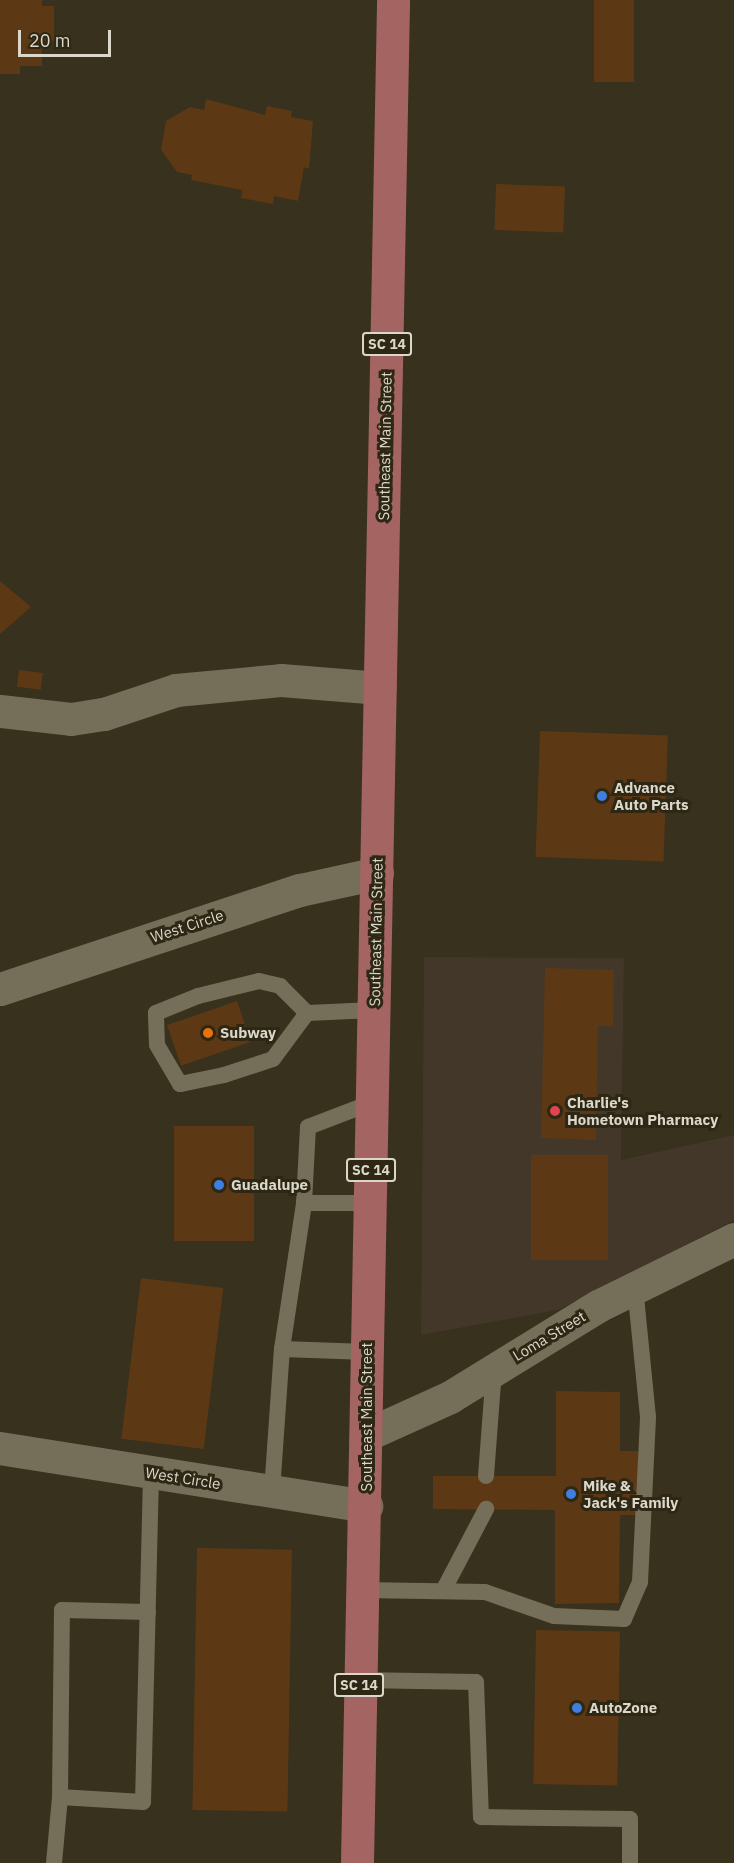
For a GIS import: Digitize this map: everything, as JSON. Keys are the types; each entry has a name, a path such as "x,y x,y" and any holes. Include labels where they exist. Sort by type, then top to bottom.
{"main road":[{"name":"Southeast Main Street","path":"357,1863 359,1680 366,1506 393,0"}],"street":[{"path":"0,711 71,719 105,714 176,690 281,680 380,688"},
{"name":"West Circle","path":"0,989 300,890 377,873"},
{"name":"Loma Street","path":"366,1435 450,1397 634,1287 734,1239"},
{"name":"West Circle","path":"0,1448 366,1506"}],"lane":[{"path":"307,1013 273,1059 224,1075 180,1084 157,1045 156,1013 198,996 259,981 280,986 307,1013 374,1010"},
{"path":"272,1491 282,1350 304,1203 308,1126 373,1102"},
{"path":"304,1203 371,1203"},
{"path":"363,1590 485,1592 554,1616 624,1619 640,1582 648,1417 634,1287"},
{"path":"282,1350 367,1352"},
{"path":"486,1476 495,1369"},
{"path":"60,1797 143,1802 151,1473"},
{"path":"443,1591 486,1509"},
{"path":"54,1863 60,1797 62,1610 148,1612"},
{"path":"359,1680 476,1682 481,1817 630,1819 630,1863"}],"shaded area":[{"path":"424,957 624,958 621,1160 734,1135 734,1220 558,1310 421,1335"}],"building":[{"path":"0,0 42,0 42,6 54,6 54,41 42,41 42,66 20,66 20,74 0,74"},
{"path":"594,0 634,0 634,82 594,82"},
{"path":"206,99 265,115 267,106 292,111 291,117 313,121 309,169 304,167 298,201 274,196 273,204 241,198 242,190 191,180 192,175 177,172 161,150 166,121 190,107 204,110"},
{"path":"496,184 565,186 563,232 494,230"},
{"path":"0,581 31,607 0,634"},
{"path":"19,670 43,673 41,690 17,687"},
{"name":"Advance Auto Parts","path":"540,731 668,735 664,861 536,857"},
{"path":"545,968 614,970 613,1026 598,1026 596,1140 541,1138"},
{"name":"Subway","path":"237,1001 251,1042 181,1066 167,1025"},
{"path":"174,1126 254,1126 254,1241 174,1241"},
{"path":"531,1155 608,1155 608,1260 531,1260"},
{"path":"141,1278 223,1288 204,1449 121,1439"},
{"path":"556,1391 620,1392 620,1451 638,1451 638,1515 620,1515 619,1603 555,1604 555,1510 433,1509 433,1476 556,1476"},
{"path":"197,1548 292,1550 287,1812 192,1810"},
{"name":"AutoZone","path":"536,1630 620,1631 617,1785 533,1784"}],"place":[{"name":"Advance Auto Parts","path":"602,796"},
{"name":"Subway","path":"208,1033"},
{"name":"Charlie's Hometown Pharmacy","path":"555,1111"},
{"name":"Guadalupe","path":"219,1185"},
{"name":"Mike & Jack's Family","path":"571,1494"},
{"name":"AutoZone","path":"577,1708"}]}
